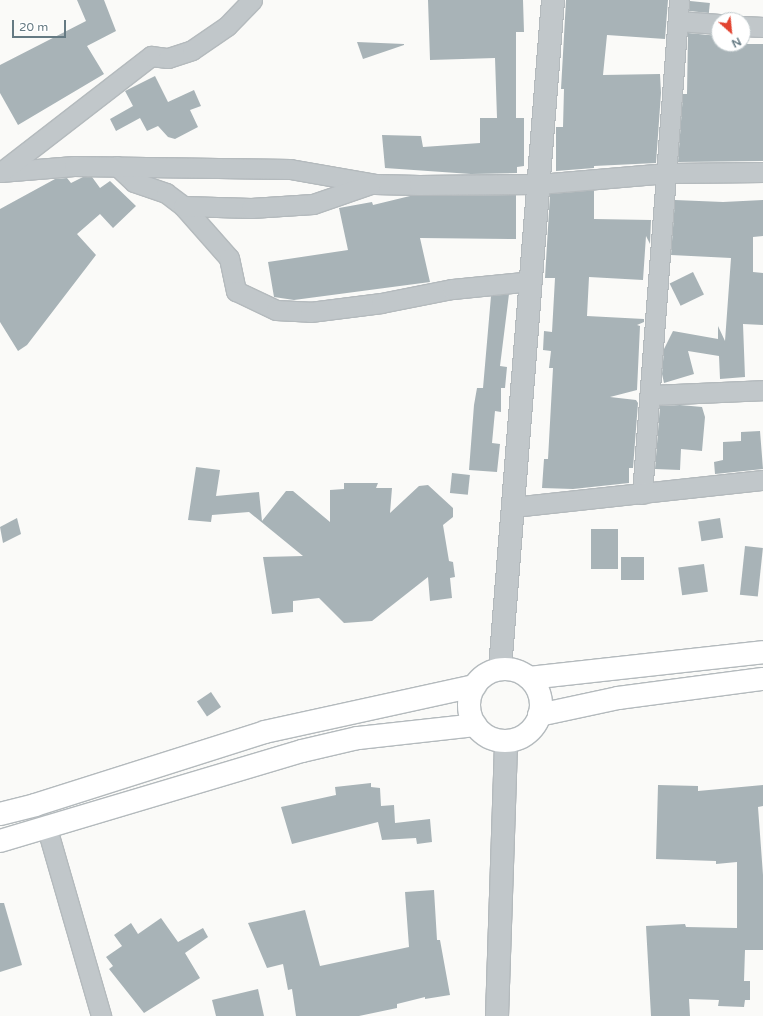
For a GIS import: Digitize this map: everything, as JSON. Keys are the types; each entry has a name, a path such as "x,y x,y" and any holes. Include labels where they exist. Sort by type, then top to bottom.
{"highway":[{"path":"529,678 540,695 539,715 527,733 506,741 491,738 475,725 469,705 475,686 481,678 500,669 510,669 529,678 763,652"},
{"path":"539,715 618,698 763,679"},
{"path":"0,814 42,803 265,732 475,686"},
{"path":"0,841 46,825 112,809 302,751 358,738 475,725"}],"street":[{"path":"1,172 151,56 168,58 192,50 227,26 252,0"},
{"path":"500,669 532,282 539,184 541,123 553,0"},
{"path":"642,494 668,173 679,0"},
{"path":"678,21 711,23"},
{"path":"751,26 763,27"},
{"path":"1,172 74,166 290,169 372,184 539,184 668,173 763,172"},
{"path":"117,166 134,182 166,193 183,206 229,258 236,291 276,310 310,312 381,303 452,289 532,282"},
{"path":"183,206 251,208 312,204 372,184"},
{"path":"650,395 763,390"},
{"path":"513,507 763,480"},
{"path":"497,1016 506,741"},
{"path":"46,825 101,1016"}],"building":[{"path":"77,0 104,0 116,31 87,46 104,74 18,125 0,93 0,65 86,21"},
{"path":"428,0 523,0 524,32 516,32 516,118 524,118 524,166 517,167 517,173 471,174 385,168 382,135 421,136 423,147 480,143 480,118 497,118 495,58 430,60"},
{"path":"566,0 668,0 665,39 607,35 603,75 660,74 661,93 656,163 594,166 594,168 556,171 556,127 563,127 564,89 561,89"},
{"path":"690,1 710,3 709,13 689,11"},
{"path":"688,33 711,35 711,52 751,52 751,44 763,44 763,161 678,162 683,94 687,94"},
{"path":"357,42 404,44 404,45 363,59"},
{"path":"155,76 168,102 194,90 201,106 190,110 198,127 175,139 168,137 158,126 147,131 140,118 116,131 110,119 133,106 125,91"},
{"path":"83,177 92,177 100,188 110,181 136,206 113,228 100,214 77,234 96,255 27,345 18,351 0,322 0,209 55,179 67,178 71,183"},
{"path":"594,190 594,219 651,220 650,244 646,236 643,280 589,277 587,316 644,319 644,322 637,325 640,326 637,390 610,397 636,400 638,403 633,468 629,468 629,483 573,489 542,488 544,459 548,459 553,368 549,368 551,351 543,350 544,331 552,332 555,278 545,278 550,194"},
{"path":"516,195 516,239 420,238 430,282 294,300 274,297 268,262 348,250 339,208 372,202 373,205 410,196"},
{"path":"675,200 723,202 763,200 763,236 753,237 753,272 763,273 763,325 743,324 745,377 720,379 719,356 688,351 694,374 664,383 662,374 664,349 673,331 718,339 718,326 725,341 731,258 671,255"},
{"path":"693,272 704,294 681,306 670,283"},
{"path":"509,294 500,366 507,367 505,388 501,388 501,412 495,411 492,443 500,444 497,472 469,470 474,405 477,388 483,388 491,296"},
{"path":"680,405 702,407 705,417 702,451 681,449 680,470 655,469 660,406"},
{"path":"760,431 763,469 715,474 714,462 723,460 723,442 741,441 741,432"},
{"path":"196,467 220,470 216,496 259,492 262,521 286,491 293,491 330,522 330,490 344,489 344,483 378,483 376,488 392,488 390,513 419,486 428,485 453,508 453,517 443,525 449,561 453,562 455,577 450,578 452,598 430,601 428,577 372,621 344,623 319,598 293,601 293,612 272,614 263,557 303,556 249,512 212,515 211,522 188,520"},
{"path":"452,473 470,475 468,495 450,493"},
{"path":"17,518 21,534 3,543 0,527"},
{"path":"720,518 723,538 701,541 698,521"},
{"path":"591,529 618,529 618,569 591,569"},
{"path":"745,546 763,548 758,597 740,595"},
{"path":"621,557 644,557 644,580 621,580"},
{"path":"704,564 708,592 682,595 678,568"},
{"path":"211,692 221,707 207,716 197,702"},
{"path":"371,783 371,787 380,788 381,806 394,805 395,823 430,819 432,842 417,844 416,838 382,840 378,822 292,844 281,807 336,795 335,787"},
{"path":"658,785 698,786 698,791 763,785 763,806 758,807 763,875 763,950 745,950 744,981 750,981 750,1000 745,1000 744,1007 718,1006 719,1000 689,999 690,1016 651,1016 646,926 685,924 686,927 737,928 737,862 716,864 716,861 656,859"},
{"path":"434,890 437,940 440,940 450,995 425,999 425,997 397,1004 397,1008 359,1016 296,1016 292,989 288,990 283,964 267,968 248,923 305,910 320,966 409,947 405,892"},
{"path":"0,903 4,903 22,965 0,972"},
{"path":"161,918 178,942 203,928 208,937 185,953 200,978 144,1013 109,969 113,966 106,957 122,946 114,935 131,923 138,934"},
{"path":"258,989 264,1016 216,1016 212,1000"}]}
